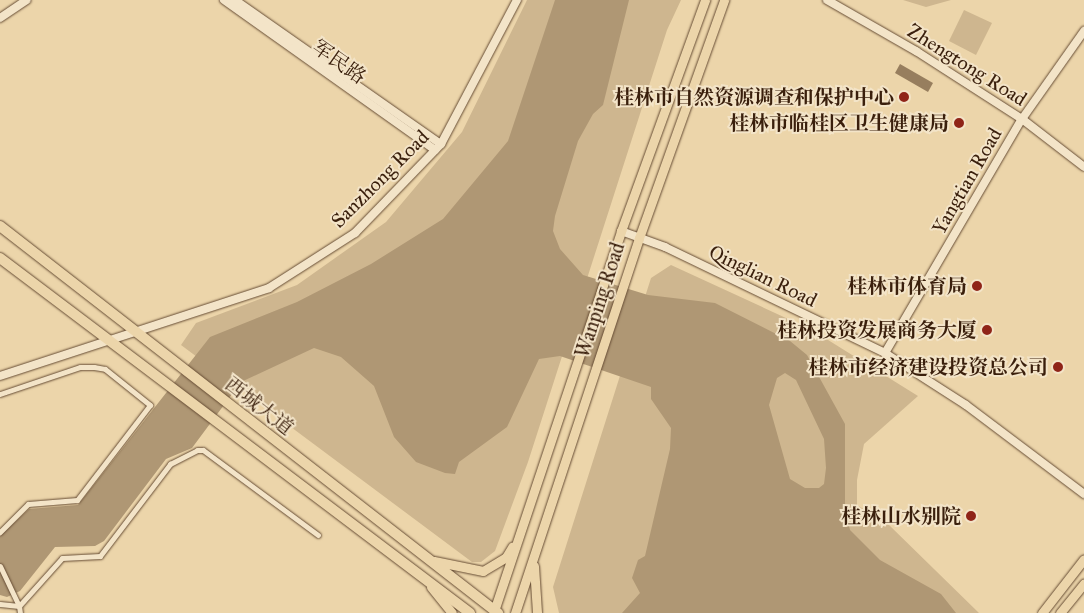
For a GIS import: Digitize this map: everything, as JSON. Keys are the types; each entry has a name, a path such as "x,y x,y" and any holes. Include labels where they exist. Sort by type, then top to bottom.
{"highway":[{"name":"西城大道","path":"0,226 495,612"},
{"name":"西城大道","path":"0,258 470,613"}],"main road":[{"name":"Wanping Road","path":"495,612 621,231 705,0"},
{"name":"Wanping Road","path":"515,613 639,238 724,0"},
{"path":"430,560 482,571 506,557 519,536"},
{"path":"535,552 533,586 537,613"},
{"path":"1042,613 1084,560"},
{"path":"424,579 452,613"},
{"path":"1060,613 1084,583"}],"street":[{"path":"0,18 27,0"},
{"name":"军民路","path":"224,0 438,147"},
{"name":"军民路","path":"235,0 438,147"},
{"name":"Sanzhong Road","path":"0,376 110,342 270,288 355,232 438,147 517,0"},
{"name":"Zhengtong Road","path":"827,0 916,51 1022,120 1084,167"},
{"name":"Yangtian Road","path":"885,353 1022,120 1084,31"},
{"name":"Qinglian Road","path":"621,231 885,353 966,405 1084,494"},
{"path":"0,394 80,367 94,367 105,369 150,405 77,500 28,504 0,532"},
{"path":"19,606 62,558 100,556 170,464 196,450 203,450 318,535"},
{"path":"0,566 19,606 20,613"},
{"path":"0,604 19,606"}],"shaded area":[{"path":"527,0 681,0 667,30 528,462 495,551 481,562 472,562 181,345 196,323 297,285 386,222 462,132"},
{"path":"555,0 629,0 603,105 593,114 578,141 555,216 553,231 560,249 583,275 648,295 715,303 790,341 807,355 845,424 845,511 850,530 880,560 941,594 956,613 622,613 640,593 632,578 638,560 645,556 670,449 671,428 651,399 651,387 560,356 539,359 507,427 459,462 455,474 445,473 416,462 394,437 374,386 341,357 314,348 241,382 192,448 166,459 104,541 95,546 55,547 20,591 7,597 0,595 0,536 29,509 78,505 210,337 297,302 371,264 443,219 508,141","holes":["785,373 796,380 824,439 826,468 824,484 819,488 805,488 790,479 769,405 777,378"]},
{"path":"903,0 951,0 926,7"},
{"path":"964,10 992,23 976,55 949,41"},
{"path":"671,265 812,330 918,396 864,444 857,480 857,505 889,525 979,613 559,613 553,587 651,278"}],"building":[{"path":"900,64 933,83 928,92 895,73"}],"place":[{"name":"桂林市自然资源调查和保护中心","path":"904,97"},
{"name":"桂林市临桂区卫生健康局","path":"959,123"},
{"name":"桂林市体育局","path":"977,286"},
{"name":"桂林投资发展商务大厦","path":"987,330"},
{"name":"桂林市经济建设投资总公司","path":"1058,367"},
{"name":"桂林山水别院","path":"971,516"}]}
